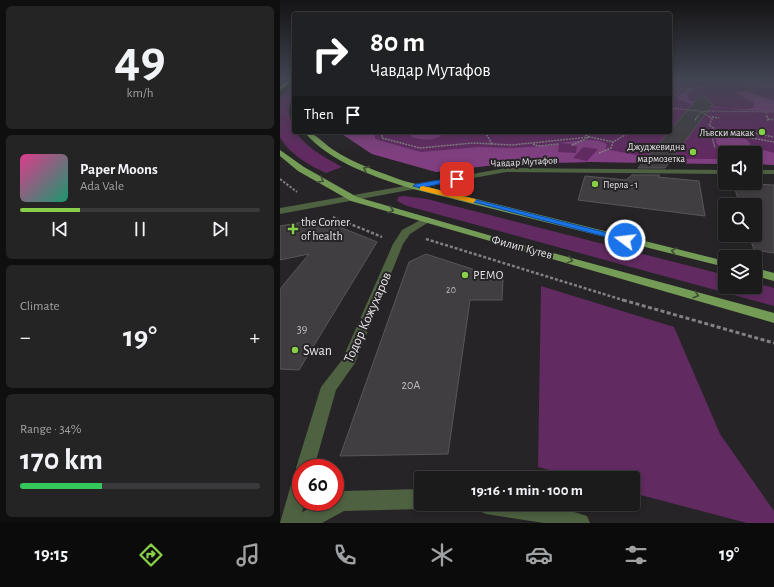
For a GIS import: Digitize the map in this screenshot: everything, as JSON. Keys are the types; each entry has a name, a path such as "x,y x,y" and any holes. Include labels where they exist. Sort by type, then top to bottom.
{"main road":[{"path":"309,134 324,147 350,162 371,171 416,186 718,262"},
{"name":"Филип Кутев","path":"280,152 301,169 354,198 426,220 774,318"},
{"path":"762,274 774,277"}],"street":[{"name":"Чавдар Мутафов","path":"280,211 506,170 718,172"},
{"path":"762,172 774,172"},
{"name":"Тодор Кожухаров","path":"308,459 329,387 348,363 398,244 406,232 426,220"},
{"path":"302,523 342,501 414,500"},
{"path":"289,523 292,511"},
{"path":"531,511 556,515 580,523"}],"path":[{"path":"672,108 701,112 713,110 774,112"},
{"path":"701,112 711,117 719,118"},
{"path":"695,120 701,112"},
{"path":"766,112 768,120 774,120"},
{"path":"711,117 712,119 709,125 714,130 774,142"},
{"path":"714,130 712,138 715,148"},
{"path":"724,133 753,133 774,137"},
{"path":"382,134 382,138 420,148 473,143 512,145 590,137"},
{"path":"486,134 492,144"},
{"path":"583,134 613,142"},
{"path":"599,153 611,148 613,142 627,134"},
{"path":"572,145 590,137"},
{"path":"532,143 538,146 559,144"},
{"path":"280,179 298,192"},
{"path":"333,217 398,244"},
{"path":"406,232 620,299 774,343"}],"shaded area":[{"path":"280,104 290,104 292,134 298,134 315,151 342,167 326,173 294,154 280,137"},
{"path":"672,104 774,104 774,165 762,164 762,146 718,146 718,164 591,162 503,164 436,172 372,154 342,134 672,134"},
{"path":"696,104 732,109 749,109 754,107 753,104 774,104 774,112 739,110"},
{"path":"342,134 375,134 375,138 378,140 421,152 478,147 513,148 559,145 558,152 576,153 577,146 559,143 591,140 603,142 607,145 605,149 647,157 650,153 679,159 718,159 718,164 591,162 503,164 436,172 372,154","holes":["583,147 598,149 587,161 573,158"]},
{"path":"411,134 440,134 441,136 434,139 411,137"},
{"path":"718,135 746,139 752,146 720,146 717,144 715,138"},
{"path":"762,150 774,153 774,165 762,164"},
{"path":"404,196 427,199 718,273 718,291 407,206 397,201 398,197"},
{"path":"762,285 774,288 774,306 730,294 762,294"},
{"path":"541,286 674,327 720,434 774,511 774,523 747,523 640,495 640,471 553,471 538,467"}],"building":[{"path":"692,104 713,104 665,168 638,168 667,134 672,134 672,128"},
{"path":"632,175 660,175 658,177 699,181 705,216 578,200 585,176 626,180"},
{"path":"762,184 774,185 774,253 754,250 751,242 762,242 762,198 738,198 735,190 762,190"},
{"path":"320,219 377,242 299,370 280,369 280,289 309,254 280,260 280,226"},
{"path":"426,254 503,279 502,300 470,300 448,454 340,456 409,262"}],"slow traffic":[{"path":"423,188 473,200"}],"place":[{"name":"Лъвски макак","path":"762,132"},
{"name":"Джуджевидна мармозетка","path":"693,152"},
{"name":"Перла - 1","path":"595,184"},
{"name":"the Corner of health","path":"293,229"},
{"name":"РЕМО","path":"465,275"},
{"name":"Swan","path":"295,350"}],"route":[{"path":"457,179 416,186 625,240"}]}
